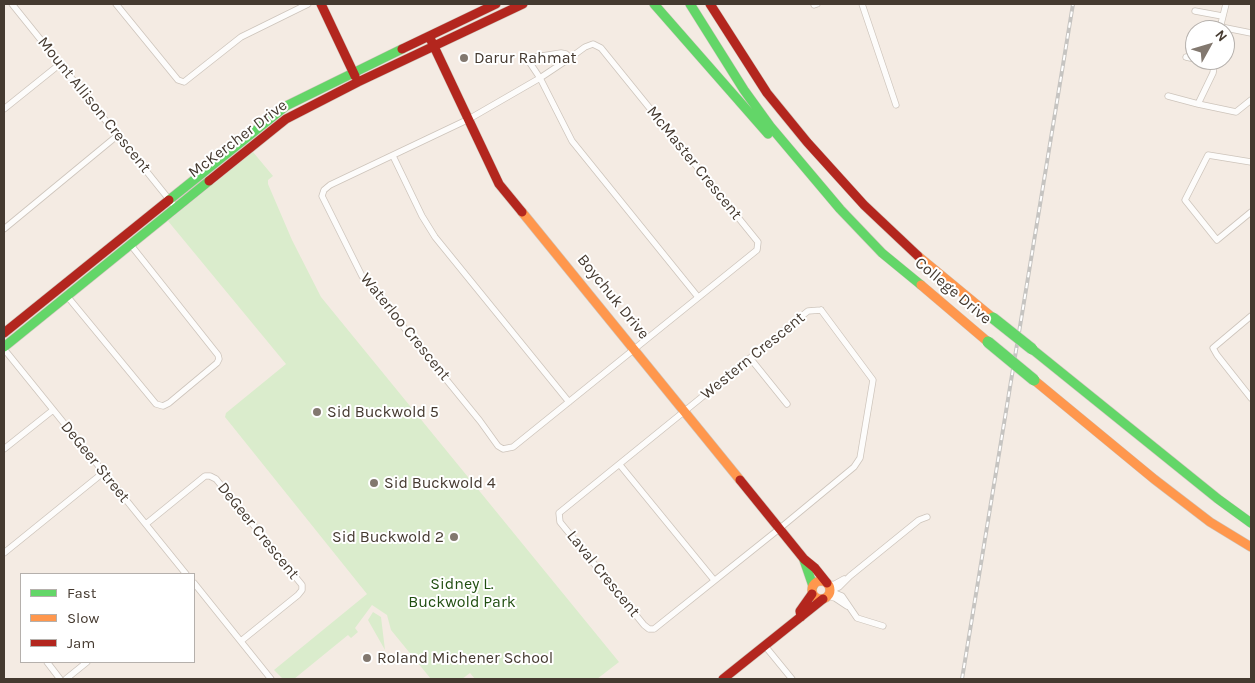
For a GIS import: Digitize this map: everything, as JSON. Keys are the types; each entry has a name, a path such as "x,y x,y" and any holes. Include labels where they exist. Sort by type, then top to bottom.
{"main road":[{"path":"321,4 355,77"},
{"name":"McKercher Drive","path":"431,41 496,4"},
{"name":"McKercher Drive","path":"4,348 130,244 172,204 286,106 355,77 431,41 523,4"},
{"path":"649,4 666,19"},
{"path":"654,4 796,166 840,210"},
{"name":"College Drive","path":"690,4 749,97 770,126 840,210 882,253 1154,479 1210,522 1251,547"},
{"name":"College Drive","path":"710,4 767,93 807,142 864,205 910,249 1032,350 1211,494 1251,522"},
{"name":"Boychuk Drive","path":"431,41 498,184 779,529 804,559 815,568 828,591"},
{"name":"McKercher Drive","path":"4,333 172,204"},
{"name":"Boychuk Drive","path":"804,559 813,590"},
{"path":"801,617 800,611 820,581 828,591"},
{"path":"813,590 818,599 828,591"},
{"path":"723,679 801,617 828,591"}],"street":[{"name":"Mount Allison Crescent","path":"12,4 172,204"},
{"path":"116,4 178,80 184,82 241,37 308,4"},
{"path":"862,4 896,106"},
{"path":"1221,20 1226,4"},
{"path":"1195,11 1222,16"},
{"path":"1235,30 1251,33"},
{"name":"McMaster Crescent","path":"469,119 540,78 585,47 593,44 601,48 758,242 758,250 633,348"},
{"path":"570,58 566,54 561,53 535,57 531,59 530,63 540,78 572,141 698,297"},
{"path":"4,109 60,64"},
{"path":"1198,104 1214,70"},
{"path":"1168,96 1236,112 1251,100"},
{"name":"Waterloo Crescent","path":"469,119 330,185 324,190 322,196 362,276 503,450 513,447 633,348"},
{"path":"4,229 118,135"},
{"path":"1251,162 1208,155 1185,200 1217,240 1251,212"},
{"path":"393,156 422,216 435,237 569,402"},
{"path":"67,296 156,404 163,406 169,403 217,363 219,359 218,355 130,244"},
{"name":"Western Crescent","path":"684,412 808,311 821,310 873,380 860,458 854,466 779,529"},
{"path":"1251,316 1213,348 1217,356 1251,398"},
{"name":"DeGeer Street","path":"4,348 185,573"},
{"path":"750,358 787,404"},
{"path":"4,449 53,410"},
{"name":"Laval Crescent","path":"684,412 559,513 558,517 560,522 644,626 654,629 779,529"},
{"path":"620,465 714,580"},
{"path":"4,553 104,472"},
{"name":"DeGeer Crescent","path":"146,524 205,476 216,479 302,585 302,590 298,595 241,641"},
{"path":"883,626 857,618 847,606 828,591 839,587 919,520 927,517"},
{"path":"195,584 271,679"},
{"path":"765,646 792,679"},
{"path":"48,663 60,679"},
{"path":"66,679 86,663"}],"green space":[{"name":"Sidney L. Buckwold Park","path":"253,152 273,176 268,180 268,184 292,240 321,297 619,662 597,679 475,679 470,673 462,679 431,679 391,630 387,615 372,605 355,628 358,632 351,638 348,635 294,679 283,679 274,670 367,594 225,417 226,413 286,364 168,221"},
{"path":"373,612 381,617 385,650 368,620"}],"railway":[{"path":"962,679 1073,4"}],"traffic: fast":[{"path":"654,4 768,134"},
{"path":"690,4 744,90 770,126 840,209 882,253 921,285"},
{"path":"169,200 286,106 402,49"},
{"path":"4,347 209,181"},
{"path":"993,318 1032,349"},
{"path":"988,342 1034,380"},
{"path":"1032,349 1218,499 1251,523"},
{"path":"804,560 813,586"}],"traffic: slow":[{"path":"522,212 740,480"},
{"path":"918,256 993,318"},
{"path":"921,285 988,342"},
{"path":"1034,380 1154,479 1210,522 1251,547"},
{"path":"817,581 825,581 830,586 830,590 828,597 817,599 812,594 812,586 817,581"}],"traffic: jam":[{"path":"321,4 355,76"},
{"path":"402,49 496,4"},
{"path":"209,181 286,119 358,82 523,4"},
{"path":"710,4 767,93 807,142 864,205 918,256"},
{"path":"429,36 499,184 522,212"},
{"path":"4,333 169,200"},
{"path":"740,480 804,559 815,568 827,583"},
{"path":"801,617 800,611 812,594"},
{"path":"723,679 823,599"}],"place":[{"name":"Darur Rahmat","path":"464,58"},
{"name":"Sid Buckwold 5","path":"317,412"},
{"name":"Sid Buckwold 4","path":"374,483"},
{"name":"Sid Buckwold 2","path":"454,537"},
{"name":"Roland Michener School","path":"367,658"}]}
